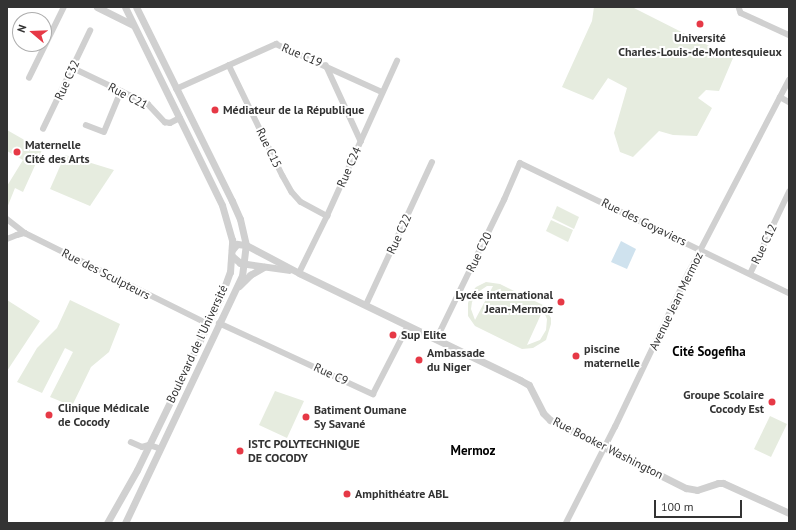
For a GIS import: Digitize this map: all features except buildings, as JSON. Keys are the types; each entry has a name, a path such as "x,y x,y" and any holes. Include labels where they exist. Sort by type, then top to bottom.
{"street":[{"path":"29,78 64,7"},
{"path":"97,7 134,25 142,20"},
{"name":"Boulevard de l'Université","path":"107,523 208,324 230,272 232,253 231,230 222,205 125,7"},
{"name":"Boulevard de l'Université","path":"125,523 159,448 235,291 245,264 246,245 240,219 232,201 136,7"},
{"path":"739,7 741,13 789,35"},
{"name":"Rue C32","path":"43,129 90,31"},
{"name":"Rue C19","path":"176,89 276,44 326,65 382,92"},
{"name":"Rue C24","path":"296,271 327,216 397,61"},
{"name":"Rue C15","path":"228,65 292,192 301,202 327,216"},
{"path":"326,65 361,141"},
{"name":"Rue C21","path":"73,68 148,104 165,122 170,123 180,118"},
{"name":"Avenue Jean Mermoz","path":"566,523 701,250 789,80"},
{"path":"86,125 104,132 121,91"},
{"path":"780,97 789,102"},
{"name":"Rue C22","path":"366,305 432,162"},
{"name":"Rue des Goyaviers","path":"520,163 789,293"},
{"name":"Rue C20","path":"436,340 504,200 520,163"},
{"name":"Rue C12","path":"750,274 789,192"},
{"name":"Rue des Sculpteurs","path":"7,219 25,233 208,324"},
{"path":"7,240 17,234 25,233"},
{"path":"232,253 237,244 246,245"},
{"name":"Rue Booker Washington","path":"246,245 529,385 543,413 550,420 604,448 692,490 723,483 789,513"},
{"name":"Rue Booker Washington","path":"232,253 238,262 245,264 296,271"},
{"path":"235,291 247,279 264,267"},
{"name":"Rue C9","path":"219,323 373,394 408,326"},
{"path":"131,442 146,448 159,448"},
{"path":"146,448 155,457"}],"shaded area":[{"path":"594,7 632,7 733,58 719,91 706,90 698,98 712,108 697,136 673,135 659,131 633,157 620,152 614,133 627,88 608,78 593,100 562,87 592,21"},
{"path":"7,130 42,150 23,192 15,188 7,208 7,186 23,160 7,151"},
{"path":"65,155 114,170 90,206 50,189"},
{"path":"557,206 579,217 574,229 552,218"},
{"path":"551,220 573,230 568,242 546,231"},
{"path":"486,282 500,284 543,305 551,318 551,324 546,340 533,348 522,349 475,326 468,316 468,303 472,292 476,287","holes":["487,286 493,286 475,320 471,309 472,302 478,292","543,310 547,319 546,330 540,340 527,345"]},
{"path":"7,300 40,321 7,371"},
{"path":"70,300 120,324 109,352 91,367 72,406 50,397 73,352 65,348 42,393 17,382 37,348 57,328"},
{"path":"275,391 304,401 287,438 259,425"},
{"path":"770,416 787,424 771,457 754,449"}],"water":[{"path":"621,241 636,249 627,269 611,262"}],"place":[{"name":"Université Charles-Louis-de-Montesquieux","path":"700,24"},
{"name":"Médiateur de la République","path":"215,110"},
{"name":"Maternelle Cité des Arts","path":"17,152"},
{"name":"Lycée international Jean-Mermoz","path":"561,302"},
{"name":"Sup Elite","path":"393,335"},
{"name":"piscine maternelle","path":"576,356"},
{"name":"Ambassade du Niger","path":"419,360"},
{"name":"Groupe Scolaire Cocody Est","path":"772,402"},
{"name":"Clinique Médicale de Cocody","path":"49,415"},
{"name":"Batiment Oumane Sy Savané","path":"306,417"},
{"name":"ISTC POLYTECHNIQUE DE COCODY","path":"240,451"},
{"name":"Amphithéatre ABL","path":"347,494"}],"district":[{"name":"Cité Sogefiha","path":"709,352"},
{"name":"Mermoz","path":"473,451"}]}
